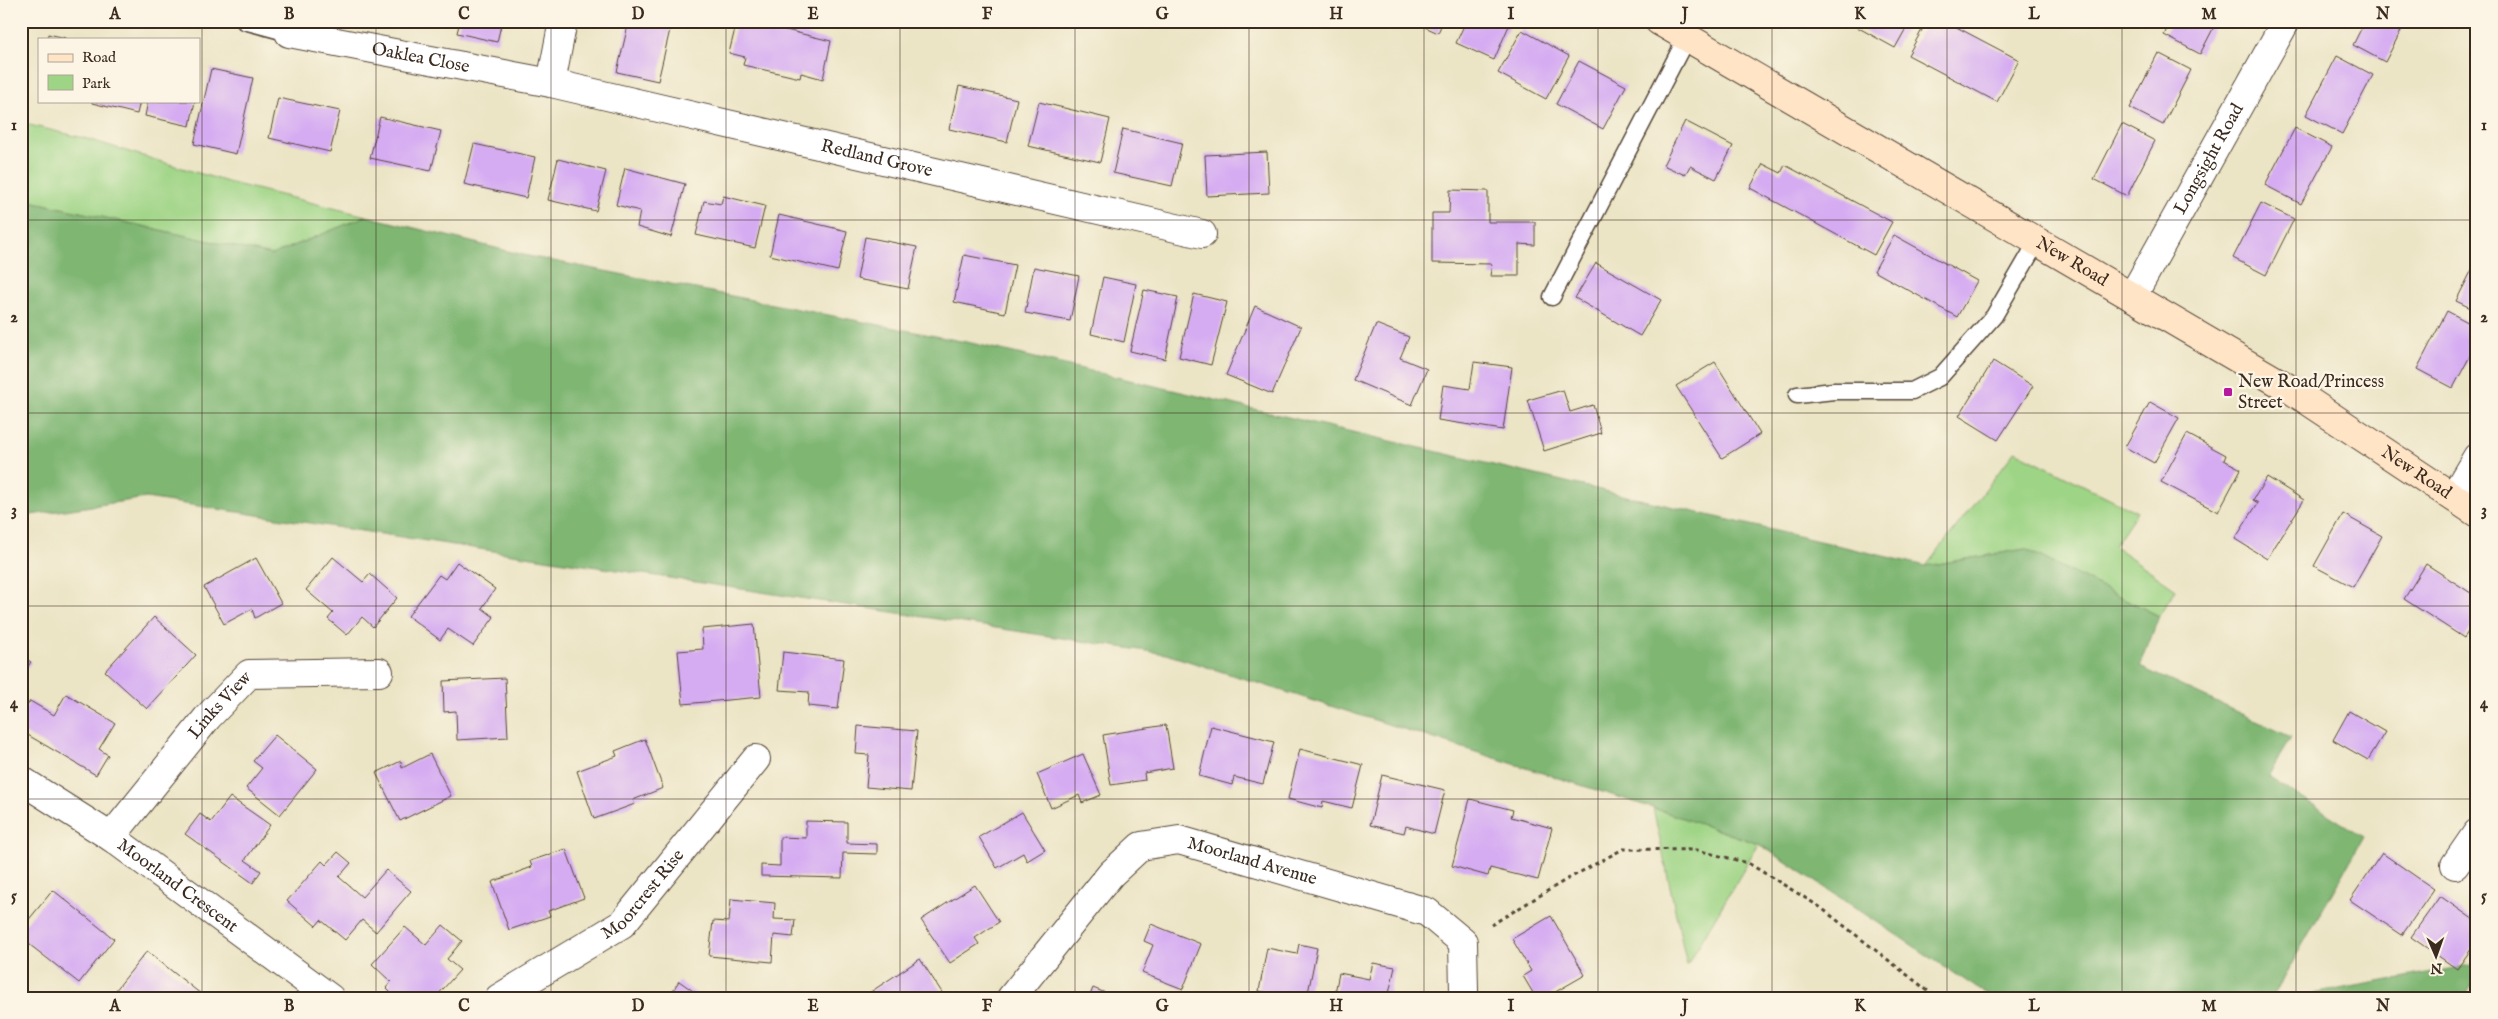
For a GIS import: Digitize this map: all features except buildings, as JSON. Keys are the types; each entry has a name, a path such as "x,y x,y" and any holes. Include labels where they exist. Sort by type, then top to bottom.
{"street":[{"path":"551,83 563,21"},
{"name":"New Road","path":"1659,21 2290,389 2477,513"},
{"name":"Longsight Road","path":"2132,297 2286,21"},
{"name":"Oaklea Close","path":"289,33 551,83"},
{"name":"Redland Grove","path":"551,83 1202,234"},
{"path":"2454,496 2477,457"},
{"name":"Links View","path":"111,838 207,718 249,674 378,672"},
{"name":"Moorcrest Rise","path":"499,998 622,924 756,758"},
{"name":"Moorland Crescent","path":"21,780 111,838 330,998"},
{"path":"2455,865 2477,834"},
{"name":"Moorland Avenue","path":"1011,998 1112,874 1141,846 1178,840 1427,912 1463,942"},
{"path":"1462,998 1464,991 1463,942"}],"lane":[{"path":"244,21 289,33"},
{"path":"1552,297 1687,38"},
{"path":"1797,395 1834,391 1912,391 1940,377 1994,316 2037,242"}],"path":[{"path":"1463,942 1564,880 1623,849 1696,850 1748,863 1820,907 1937,998"}],"green space":[{"path":"21,123 84,138 231,183 366,216 272,255 21,199"},
{"path":"21,199 272,255 366,216 528,256 971,343 1926,566 2025,549 2159,616 2140,667 2291,737 2268,777 2364,837 2272,998 1992,998 1759,844 1653,808 1166,654 146,498 24,516 21,515"},
{"path":"2015,451 2137,512 2114,546 2176,589 2159,616 2025,549 1926,566"},
{"path":"1653,808 1759,844 1687,965"},
{"path":"2477,964 2477,978 2464,998 2289,998"}],"place":[{"name":"New Road/Princess Street","path":"2228,392"}]}
